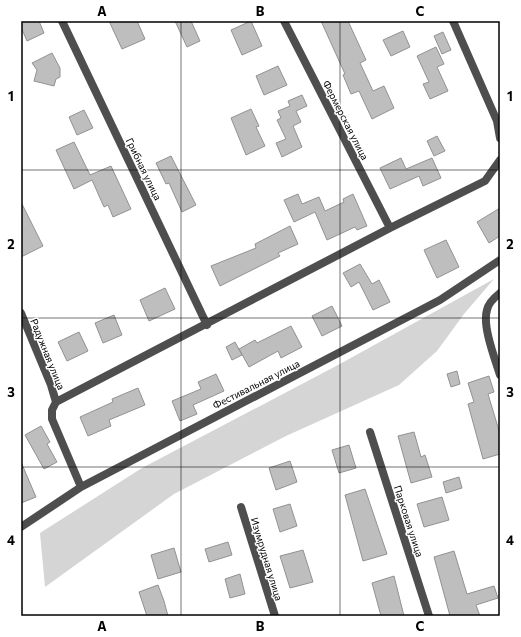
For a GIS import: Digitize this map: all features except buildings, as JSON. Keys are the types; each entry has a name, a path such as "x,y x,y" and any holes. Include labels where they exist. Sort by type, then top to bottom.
{"street":[{"name":"Грибная улица","path":"62,21 207,325"},
{"name":"Фермерская улица","path":"284,21 390,228"},
{"path":"453,21 497,121 500,138"},
{"path":"80,487 52,419 52,410 56,402 207,325 390,228 485,181 500,160"},
{"name":"Фестивальная улица","path":"21,527 80,487 440,300 500,260"},
{"path":"500,293 494,297 486,310 487,330 500,375"},
{"name":"Радужная улица","path":"21,313 51,385 56,402"},
{"name":"Парковая улица","path":"370,432 429,616"},
{"name":"Изумрудная улица","path":"241,507 274,616"}],"shaded area":[{"path":"494,279 464,314 437,351 399,385 286,436 174,494 45,587 40,533 142,468 338,365"}]}
